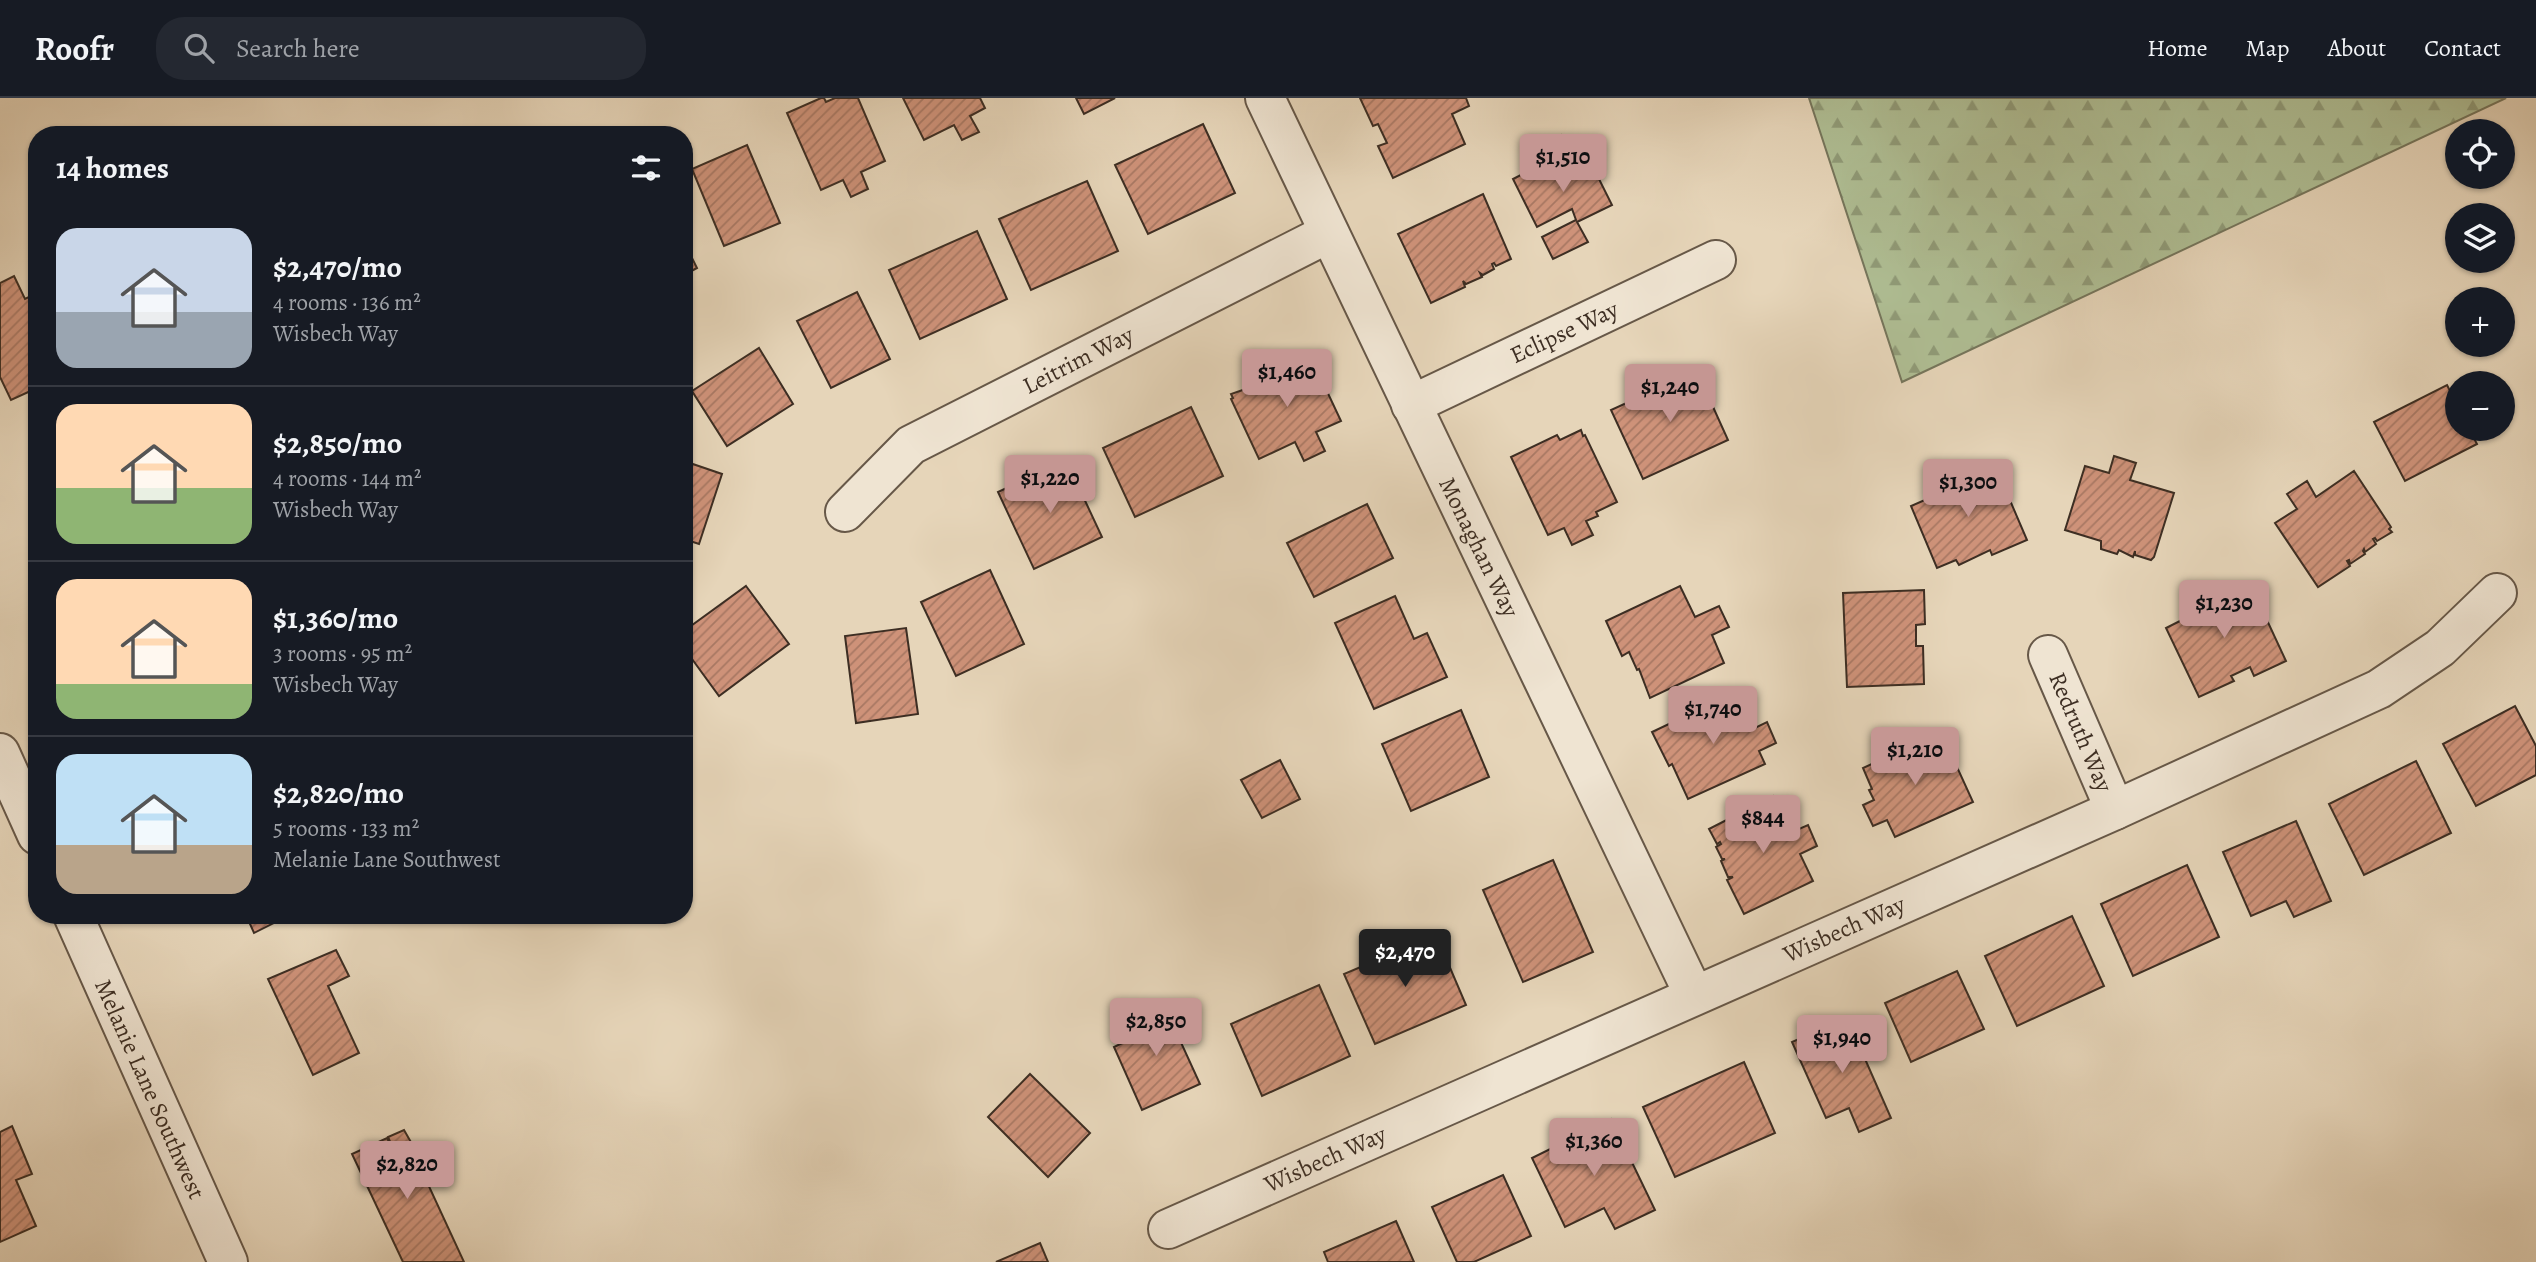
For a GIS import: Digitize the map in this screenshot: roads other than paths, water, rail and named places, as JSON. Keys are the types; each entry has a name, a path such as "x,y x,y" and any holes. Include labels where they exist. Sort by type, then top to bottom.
{"street":[{"name":"Monaghan Way","path":"1265,98 1694,995"},
{"name":"Leitrim Way","path":"845,512 911,444 1329,233"},
{"name":"Eclipse Way","path":"1411,405 1716,260"},
{"name":"Wisbech Way","path":"1168,1229 2115,810 2379,690 2440,648 2497,593"},
{"name":"Redruth Way","path":"2048,655 2115,810"},
{"path":"0,753 28,815"},
{"name":"Melanie Lane Southwest","path":"77,924 228,1262"}]}
